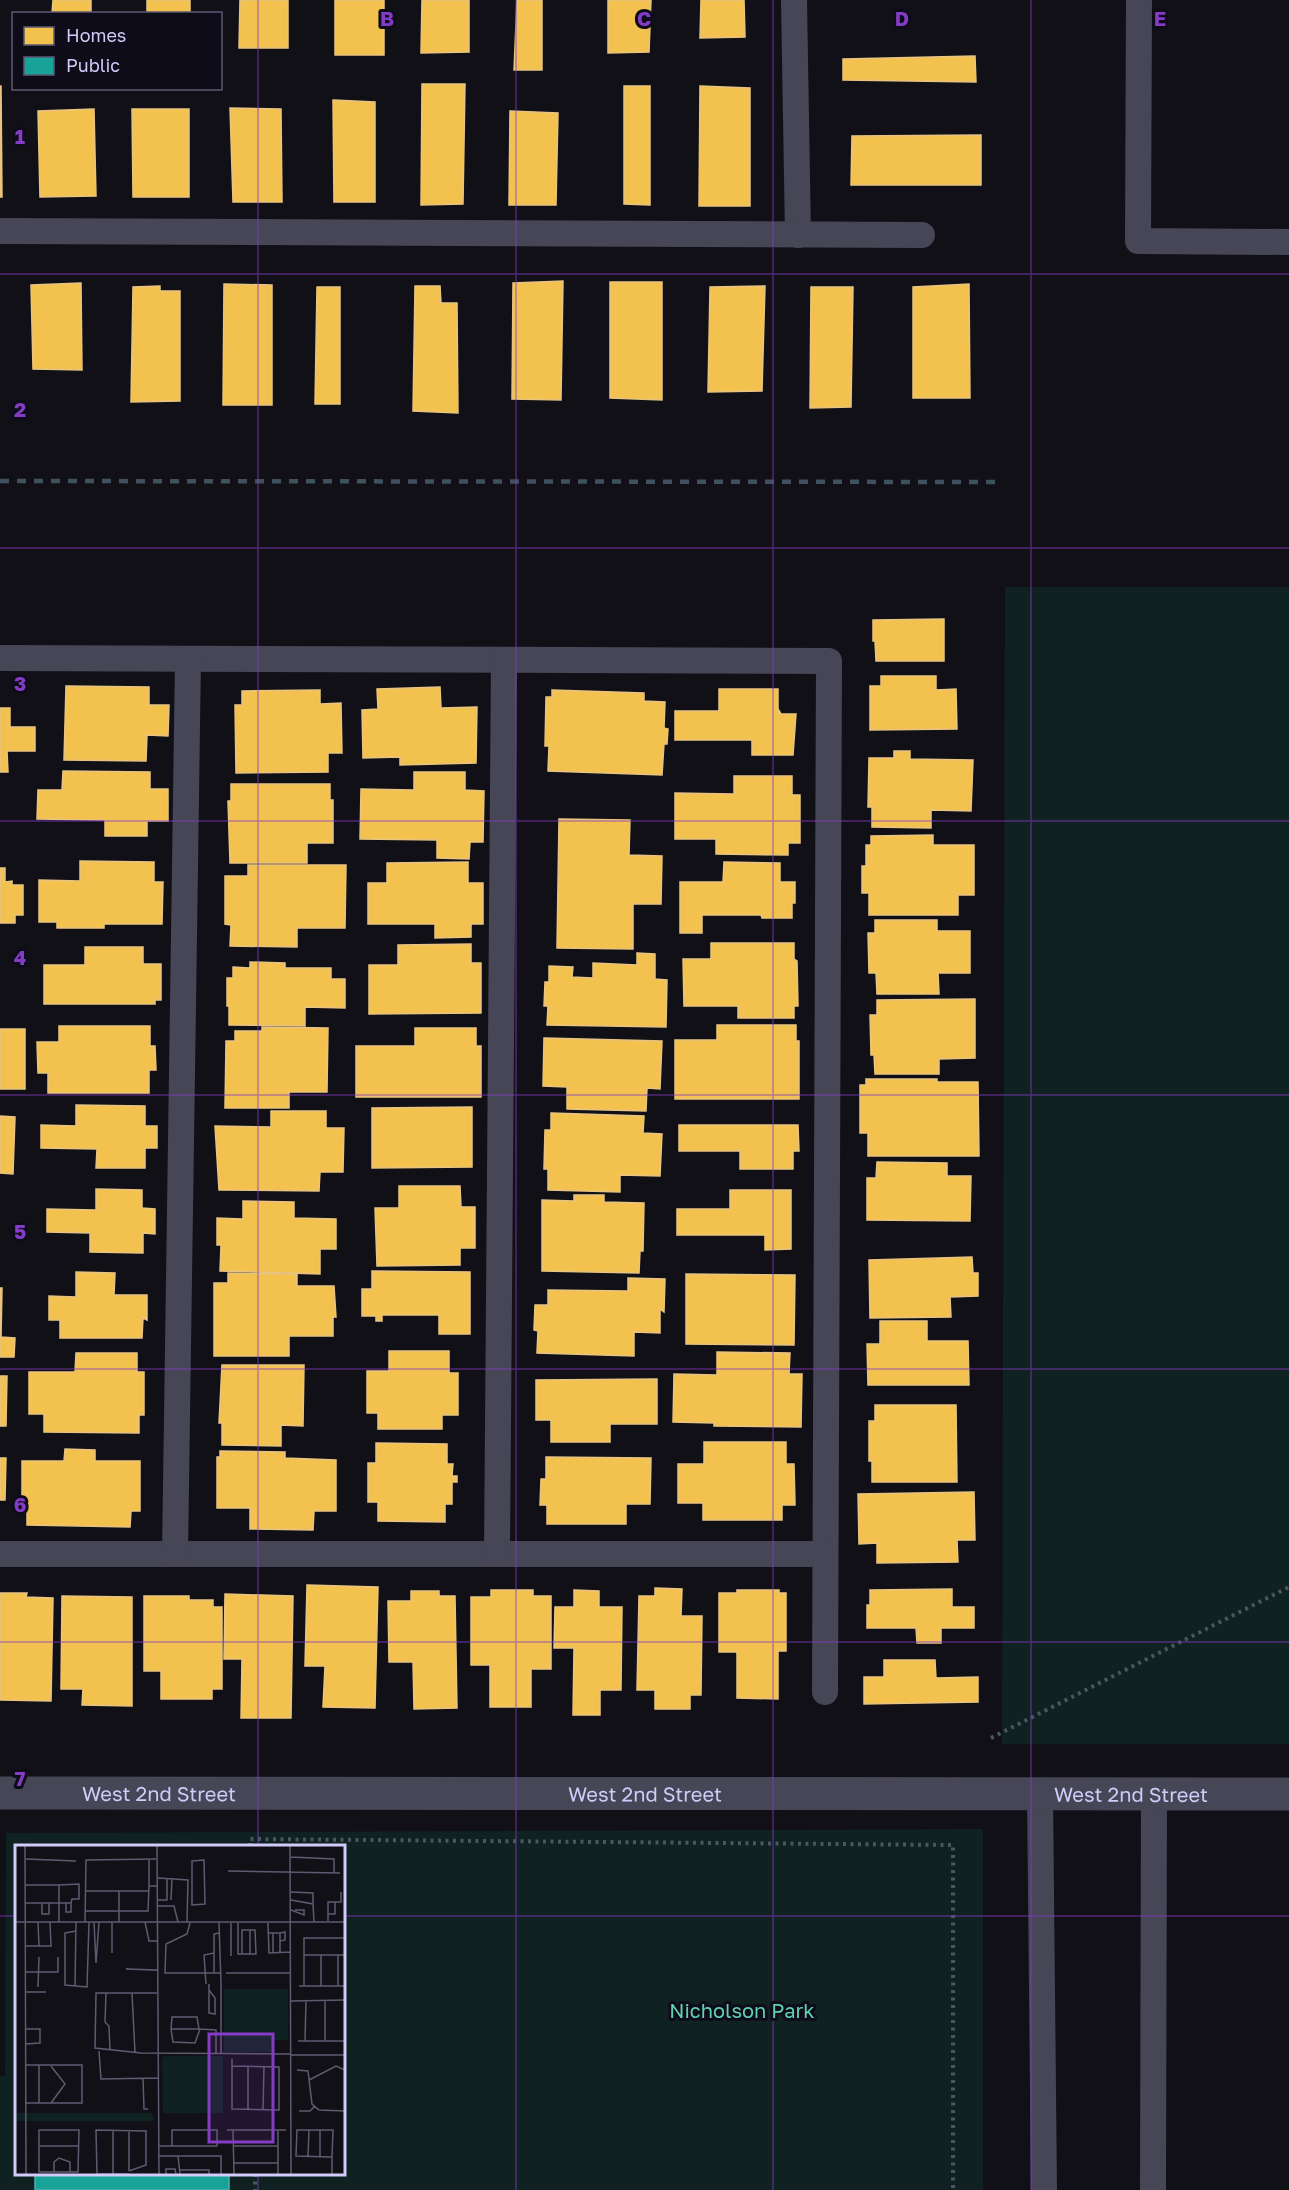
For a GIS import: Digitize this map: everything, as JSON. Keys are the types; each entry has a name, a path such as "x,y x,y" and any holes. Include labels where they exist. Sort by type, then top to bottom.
{"street":[{"name":"West 2nd Street","path":"0,1792 1289,1794"}],"lane":[{"path":"794,0 798,234"},
{"path":"1138,0 1138,241 1289,242"},
{"path":"0,231 922,235"},
{"path":"0,658 829,661 825,1692"},
{"path":"175,1554 188,659"},
{"path":"497,1554 504,660"},
{"path":"0,1554 825,1554"},
{"path":"1040,1793 1044,2190"},
{"path":"1153,2190 1154,1793"}],"path":[{"path":"991,1738 1289,1587"},
{"path":"250,1845 250,1839 953,1845 953,2190"}],"green space":[{"path":"1005,587 1289,587 1289,1744 1002,1744"},
{"name":"Nicholson Park","path":"983,1829 983,2190 0,2190 0,2076 5,2076 6,1833"}],"building: Homes":[{"path":"53,0 91,0 91,12 52,12"},
{"path":"147,0 190,0 190,12 147,12"},
{"path":"240,0 288,0 288,48 239,48"},
{"path":"335,0 384,0 384,55 335,55"},
{"path":"422,0 469,0 469,52 421,53"},
{"path":"517,0 542,0 542,70 514,70"},
{"path":"608,0 651,0 649,52 608,53"},
{"path":"701,0 744,0 745,37 700,38"},
{"path":"975,56 976,82 843,80 843,59"},
{"path":"422,84 465,84 463,204 421,205"},
{"path":"1,86 2,197 0,197"},
{"path":"624,86 650,86 650,205 624,204"},
{"path":"700,86 750,88 750,206 699,206"},
{"path":"333,100 375,102 375,202 334,202"},
{"path":"230,108 281,109 282,202 233,202"},
{"path":"94,109 96,196 40,197 38,111"},
{"path":"132,109 189,109 189,197 133,197"},
{"path":"510,111 558,113 556,205 509,205"},
{"path":"981,135 981,185 851,185 852,136"},
{"path":"563,281 561,400 512,399 513,283"},
{"path":"610,282 662,282 662,400 610,398"},
{"path":"81,283 82,370 33,369 31,285"},
{"path":"224,284 272,285 272,405 223,405"},
{"path":"969,284 970,398 913,398 913,287"},
{"path":"160,286 160,291 180,291 180,401 131,402 133,287"},
{"path":"415,286 440,286 441,303 457,303 458,413 413,411"},
{"path":"765,286 762,391 708,392 710,287"},
{"path":"317,287 340,287 340,404 315,404"},
{"path":"811,287 853,287 851,407 810,408"},
{"path":"944,619 944,661 876,661 873,620"},
{"path":"881,676 936,676 936,690 956,689 957,729 870,730 870,686 881,686"},
{"path":"66,686 149,687 149,705 169,705 168,736 147,735 146,761 64,760"},
{"path":"440,687 441,708 477,707 476,763 400,765 400,757 363,758 362,710 378,709 377,689"},
{"path":"719,689 778,689 778,709 781,714 796,714 793,755 752,755 752,740 675,740 675,711 719,711"},
{"path":"320,690 320,704 341,703 342,753 328,753 328,772 236,773 235,705 242,705 242,691"},
{"path":"552,690 644,693 644,701 665,702 664,728 668,729 667,744 664,744 662,775 548,771 549,746 545,746 546,697 552,697"},
{"path":"0,708 10,708 10,727 35,727 35,751 7,751 8,772 0,772"},
{"path":"894,751 910,751 910,759 973,760 971,811 931,810 931,828 872,827 872,807 868,807 869,758 894,758"},
{"path":"63,771 150,772 150,789 168,789 168,821 147,821 147,836 105,836 105,820 37,819 38,790 62,790"},
{"path":"414,772 465,772 465,790 484,791 483,842 470,842 469,859 437,858 437,840 360,839 361,789 414,790"},
{"path":"734,776 792,776 792,795 800,795 800,843 788,843 788,855 716,854 716,839 675,839 675,793 734,794"},
{"path":"231,784 330,784 330,800 333,800 333,843 307,843 307,863 230,863 228,801 231,801"},
{"path":"559,819 630,820 629,855 662,856 661,904 633,904 633,949 557,948"},
{"path":"933,835 933,845 974,845 974,895 958,895 958,915 869,915 869,893 862,893 862,866 866,866 866,845 871,845 871,836"},
{"path":"80,861 154,862 154,882 163,882 162,924 104,924 104,928 57,928 57,922 39,922 39,880 80,881"},
{"path":"468,862 468,883 483,883 483,924 471,924 471,937 435,938 435,924 368,924 368,883 387,883 387,863"},
{"path":"724,862 780,863 780,882 795,882 792,918 762,918 761,915 702,915 702,933 680,933 680,882 723,882"},
{"path":"248,865 346,865 345,928 297,928 297,947 230,946 231,925 225,924 225,876 248,876"},
{"path":"0,868 5,868 5,882 12,881 12,885 23,885 23,915 15,915 15,923 0,923"},
{"path":"875,920 937,920 937,931 970,931 970,973 938,973 939,994 877,994 876,973 869,973 868,933 875,933"},
{"path":"711,943 794,943 794,959 797,961 798,1006 794,1006 794,1018 738,1018 738,1006 684,1006 683,959 711,959"},
{"path":"471,944 471,963 481,963 481,1013 369,1014 369,965 398,965 398,945"},
{"path":"85,947 143,947 143,964 161,964 161,1000 155,1000 155,1004 44,1004 44,965 85,965"},
{"path":"637,953 655,954 655,979 667,980 666,1027 547,1025 548,1006 544,1006 545,982 549,982 549,966 573,967 572,977 593,978 593,963 637,965"},
{"path":"250,962 285,963 285,968 331,968 331,979 345,979 345,1008 305,1007 305,1026 229,1025 227,978 233,978 233,967 250,968"},
{"path":"975,999 975,1058 939,1059 939,1074 875,1074 874,1055 871,1055 870,1015 877,1015 877,1000"},
{"path":"717,1025 796,1025 796,1041 799,1041 799,1099 675,1099 675,1040 717,1040"},
{"path":"59,1026 150,1026 150,1046 155,1046 156,1070 149,1070 149,1093 48,1093 48,1073 38,1073 37,1042 59,1042"},
{"path":"262,1027 328,1028 327,1092 289,1092 289,1108 225,1108 226,1041 235,1041 235,1031 262,1031"},
{"path":"415,1028 476,1028 476,1046 481,1046 481,1097 356,1097 356,1046 415,1046"},
{"path":"0,1029 25,1029 25,1089 0,1089"},
{"path":"544,1038 662,1041 660,1089 647,1088 646,1111 567,1109 567,1087 543,1086"},
{"path":"866,1079 937,1079 937,1082 978,1082 979,1156 868,1156 868,1133 860,1133 860,1085 866,1085"},
{"path":"76,1105 145,1106 145,1126 157,1126 157,1148 145,1148 145,1168 96,1168 97,1149 41,1148 41,1125 76,1126"},
{"path":"472,1107 472,1167 372,1168 372,1108"},
{"path":"271,1111 326,1111 326,1128 344,1128 343,1172 320,1172 319,1191 219,1190 215,1126 271,1127"},
{"path":"551,1113 644,1116 643,1133 662,1134 660,1176 620,1175 620,1192 548,1190 548,1169 544,1169 545,1130 551,1130"},
{"path":"0,1116 15,1117 13,1174 0,1173"},
{"path":"679,1125 798,1125 799,1151 793,1151 793,1169 740,1169 740,1151 679,1151"},
{"path":"877,1162 947,1163 947,1176 971,1176 970,1221 867,1220 867,1178 876,1178"},
{"path":"399,1186 460,1186 461,1207 475,1207 475,1248 460,1248 460,1265 377,1266 375,1208 399,1208"},
{"path":"96,1189 142,1190 142,1208 155,1209 155,1234 143,1233 143,1253 90,1252 90,1233 47,1232 47,1209 96,1210"},
{"path":"730,1190 791,1190 791,1249 765,1250 765,1235 677,1235 677,1209 730,1209"},
{"path":"574,1195 604,1195 604,1202 644,1203 643,1251 640,1251 639,1273 542,1271 542,1200 574,1201"},
{"path":"243,1201 294,1202 294,1218 336,1219 336,1249 320,1249 320,1274 220,1271 221,1245 217,1245 217,1218 243,1219"},
{"path":"972,1257 973,1273 978,1273 978,1296 950,1297 951,1317 870,1318 869,1260"},
{"path":"372,1271 470,1272 470,1334 439,1334 439,1315 382,1315 382,1321 376,1321 376,1316 362,1316 362,1289 372,1289"},
{"path":"76,1272 115,1273 114,1295 147,1295 147,1320 143,1318 142,1338 60,1338 60,1320 49,1320 49,1296 76,1297"},
{"path":"228,1273 297,1274 297,1286 334,1286 336,1317 333,1317 333,1336 289,1336 289,1356 214,1356 214,1283 228,1283"},
{"path":"686,1274 795,1275 794,1345 686,1344"},
{"path":"628,1278 665,1279 664,1312 660,1309 660,1333 634,1332 634,1356 537,1353 538,1331 534,1330 535,1305 548,1305 548,1290 628,1291"},
{"path":"0,1288 2,1288 1,1337 15,1338 14,1357 0,1357"},
{"path":"880,1321 927,1321 927,1341 968,1341 969,1385 868,1385 867,1344 880,1344"},
{"path":"389,1351 449,1351 449,1373 458,1373 458,1415 442,1415 442,1429 378,1429 378,1413 367,1413 367,1371 389,1371"},
{"path":"717,1352 790,1353 789,1374 802,1374 801,1427 714,1426 714,1423 673,1422 674,1374 717,1375"},
{"path":"76,1353 137,1353 137,1372 144,1372 144,1415 139,1415 139,1433 44,1432 44,1414 29,1414 29,1372 75,1372"},
{"path":"222,1365 304,1365 303,1426 281,1425 281,1446 222,1445 222,1423 219,1423"},
{"path":"0,1376 7,1376 6,1426 0,1426"},
{"path":"657,1379 657,1424 610,1424 610,1442 551,1442 551,1420 536,1420 536,1380"},
{"path":"875,1405 956,1405 957,1482 872,1482 872,1461 869,1461 869,1421 875,1421"},
{"path":"704,1442 786,1442 786,1464 794,1464 795,1505 782,1505 782,1520 703,1520 703,1503 678,1503 678,1464 704,1464"},
{"path":"376,1443 447,1444 447,1464 453,1464 452,1476 457,1476 457,1482 452,1482 452,1504 445,1504 445,1522 378,1521 378,1502 368,1502 368,1463 376,1463"},
{"path":"65,1449 95,1450 95,1461 140,1461 140,1511 131,1511 130,1527 27,1525 27,1511 22,1511 22,1461 64,1461"},
{"path":"220,1451 285,1452 285,1458 336,1460 336,1511 314,1511 313,1530 250,1529 250,1508 217,1508 217,1457 220,1457"},
{"path":"546,1457 651,1458 650,1504 626,1504 626,1524 547,1524 547,1505 540,1505 541,1479 546,1479"},
{"path":"0,1458 6,1458 5,1500 0,1500"},
{"path":"974,1492 975,1540 957,1540 958,1562 877,1563 877,1543 859,1544 858,1494"},
{"path":"307,1585 378,1587 375,1708 323,1707 325,1666 305,1666"},
{"path":"655,1588 682,1589 681,1616 702,1616 701,1695 690,1695 690,1709 655,1709 655,1690 637,1690 639,1596 655,1596"},
{"path":"952,1589 952,1607 974,1607 974,1628 941,1628 941,1643 917,1643 916,1628 867,1628 867,1605 870,1605 870,1590"},
{"path":"491,1590 533,1590 533,1596 551,1596 551,1669 531,1669 531,1707 490,1707 490,1665 471,1665 471,1597 491,1597"},
{"path":"574,1590 599,1591 599,1607 622,1607 621,1690 600,1690 600,1715 573,1715 574,1648 554,1648 555,1607 574,1607"},
{"path":"737,1590 779,1590 779,1593 786,1593 786,1651 778,1651 778,1699 737,1698 737,1652 719,1652 719,1593 737,1593"},
{"path":"411,1591 439,1591 439,1596 455,1596 457,1708 414,1709 413,1662 389,1662 388,1601 411,1601"},
{"path":"0,1593 27,1593 26,1597 53,1598 51,1701 0,1700"},
{"path":"225,1594 293,1596 291,1718 241,1718 242,1659 224,1659"},
{"path":"62,1596 132,1597 132,1706 82,1705 83,1689 61,1689"},
{"path":"144,1596 189,1596 189,1600 213,1600 213,1607 222,1607 222,1689 212,1689 212,1699 161,1699 161,1671 144,1671"},
{"path":"884,1660 935,1660 936,1678 978,1677 978,1702 864,1704 864,1677 884,1677"}],"building: Public":[{"path":"35,2175 229,2175 229,2190 35,2190"}],"railway":[{"path":"0,481 1001,482"}]}
